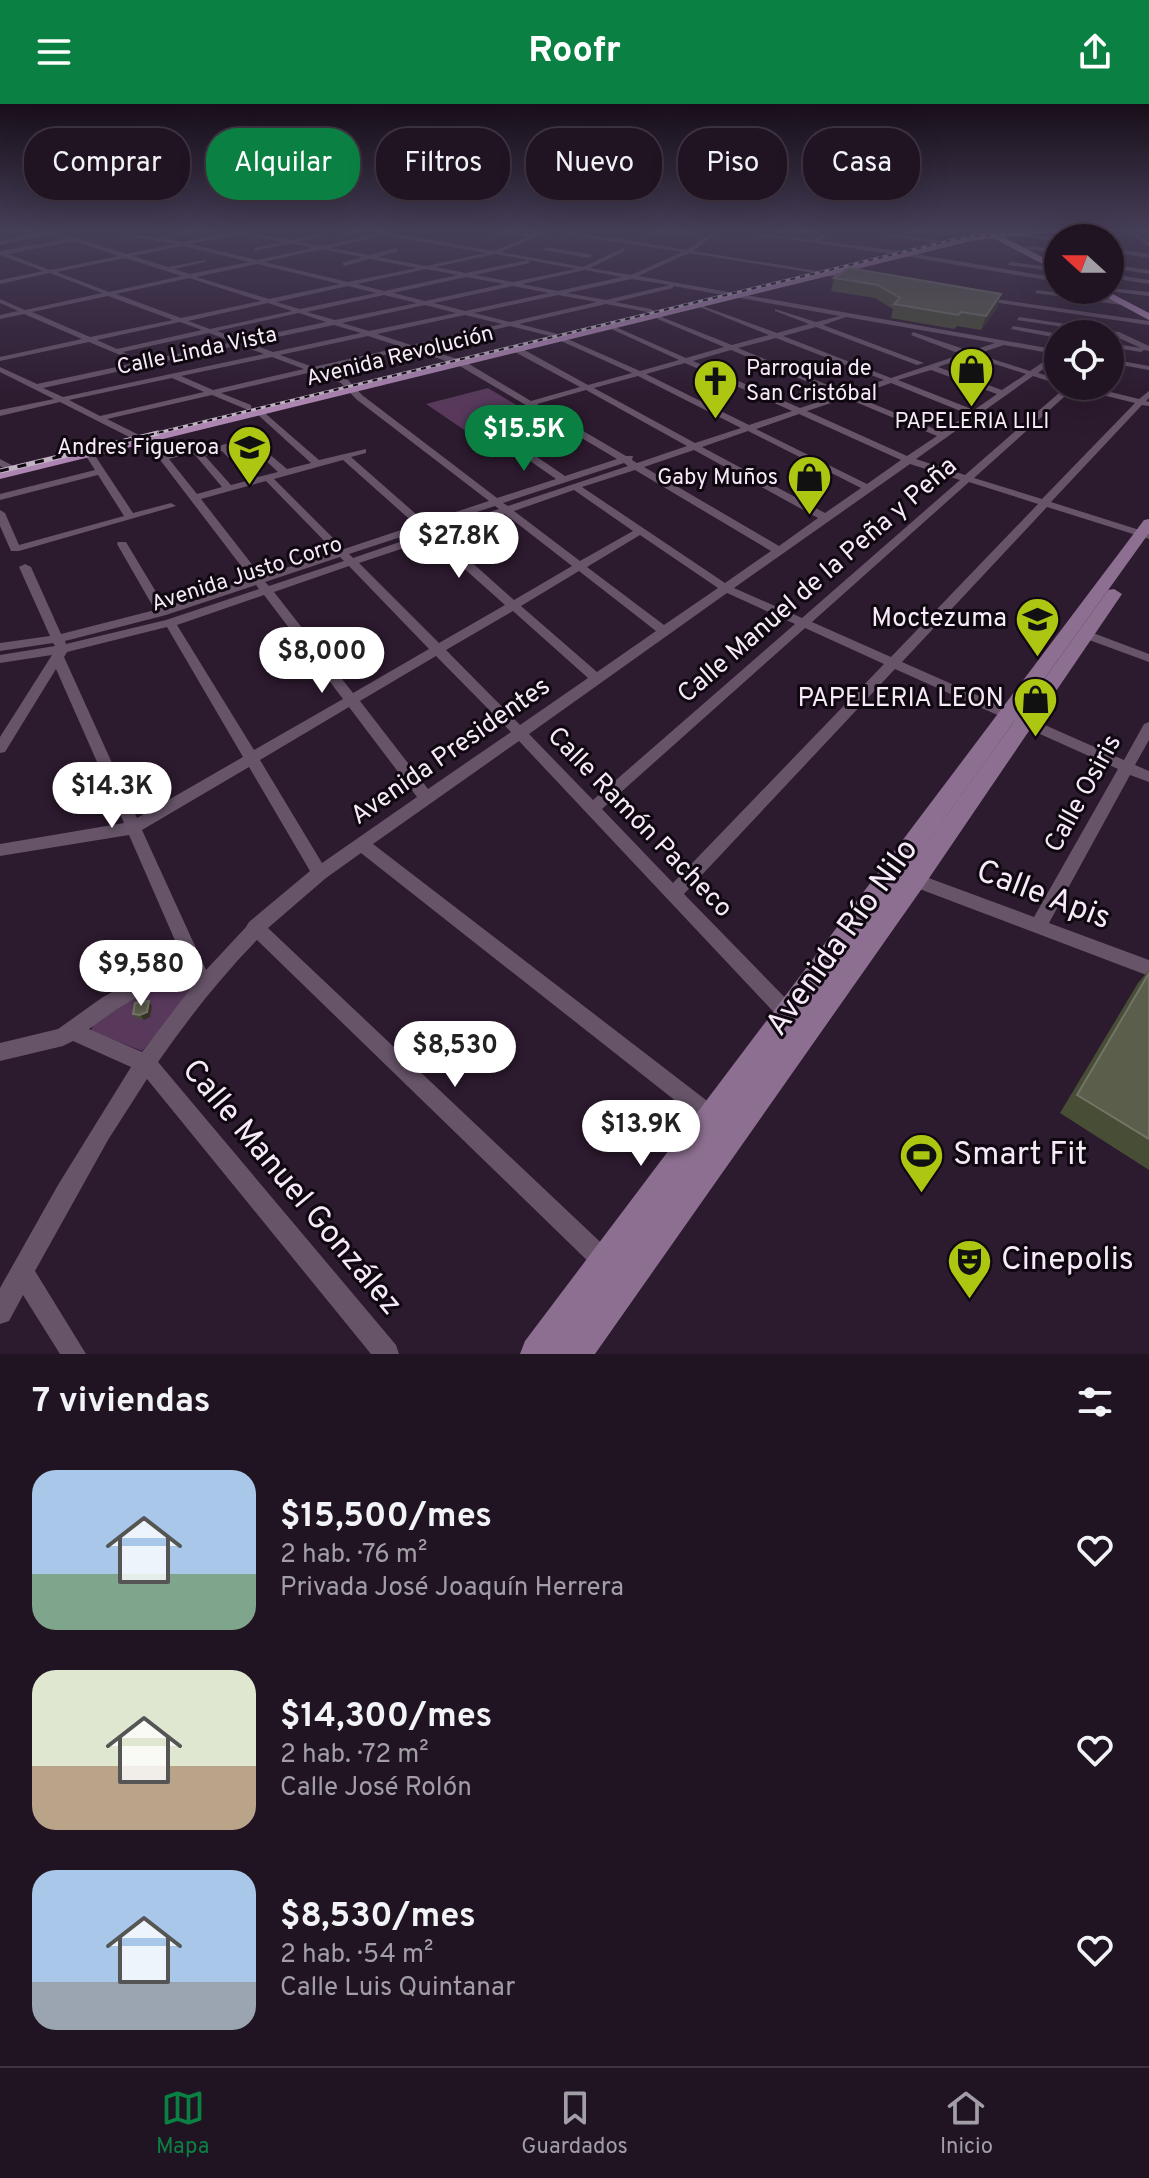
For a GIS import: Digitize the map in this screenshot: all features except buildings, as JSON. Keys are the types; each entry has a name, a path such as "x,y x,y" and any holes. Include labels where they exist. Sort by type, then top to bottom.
{"main road":[{"name":"Avenida Revolución","path":"455,361 609,326 741,288"},
{"name":"Avenida Revolución","path":"4,468 766,288"},
{"path":"1124,301 1149,318"},
{"path":"1124,304 1149,318"},
{"name":"Avenida Revolución","path":"4,468 89,453 140,437"},
{"name":"Avenida Río Nilo","path":"574,1354 615,1272 712,1117 797,1022 915,880 1016,718 1085,634 1147,534"},
{"name":"Avenida Río Nilo","path":"538,1354 615,1272 1147,534"}],"street":[{"path":"97,288 314,369 347,387 664,631"},
{"path":"0,317 132,288"},
{"path":"229,288 455,361 778,550"},
{"path":"0,359 328,288"},
{"path":"366,288 557,336 639,373 868,488"},
{"path":"116,351 407,288"},
{"path":"35,387 493,288"},
{"path":"538,288 652,313 942,435"},
{"name":"Calle Linda Vista","path":"0,413 577,288"},
{"path":"100,418 666,288"},
{"path":"697,288 1044,351"},
{"path":"1037,292 1044,293"},
{"path":"1124,292 1149,294"},
{"path":"977,298 1081,314 1149,318"},
{"path":"751,300 920,363"},
{"path":"0,301 254,409 317,463"},
{"path":"699,305 974,413"},
{"path":"1079,320 1081,314"},
{"path":"531,403 846,316"},
{"path":"1044,321 1020,316 1011,326 1011,330 1044,334"},
{"path":"883,322 958,350"},
{"path":"609,326 908,460 1147,534"},
{"path":"1124,337 1149,350"},
{"name":"Avenida Justo Corro","path":"428,530 507,510 625,460 987,340"},
{"name":"Avenida Justo Corro","path":"0,659 59,648 265,591 497,502 636,466 1002,343"},
{"path":"1124,347 1149,350"},
{"path":"516,349 824,517"},
{"path":"970,354 1044,379"},
{"name":"Avenida Presidentes","path":"0,1312 146,1063 204,986 255,927 320,873 1044,364"},
{"path":"1124,364 1149,368"},
{"path":"931,367 1002,393"},
{"path":"0,369 140,437 163,458 427,798"},
{"path":"259,373 266,380"},
{"path":"1124,395 1146,399"},
{"path":"673,894 1146,399"},
{"name":"Calle Manuel de la Peña y Peña","path":"593,809 1058,400"},
{"path":"503,438 725,588 1149,777"},
{"path":"199,454 249,440 285,473"},
{"name":"Calle Ramón Pacheco","path":"224,447 262,479 437,649 797,1022"},
{"path":"163,458 192,450 229,489"},
{"path":"195,498 363,451"},
{"path":"89,453 130,517"},
{"path":"344,456 597,679"},
{"path":"0,497 101,471"},
{"path":"0,513 15,549 171,506"},
{"path":"0,850 133,828 640,531"},
{"path":"122,544 253,757 320,873"},
{"name":"Avenida Justo Corro","path":"166,618 257,581 345,558"},
{"path":"25,567 133,828 204,986"},
{"path":"1085,634 1149,658"},
{"name":"Avenida Justo Corro","path":"0,647 59,648"},
{"path":"0,748 59,648"},
{"name":"Calle Osiris","path":"1038,927 1149,727"},
{"path":"361,844 712,1117"},
{"name":"Calle Apis","path":"915,880 1149,968"},
{"path":"255,927 615,1272"},
{"path":"0,1052 53,1041 74,1032 110,1003 166,970"},
{"path":"74,1032 146,1063"},
{"name":"Calle Manuel González","path":"146,1063 387,1354"},
{"path":"22,1272 74,1354"}],"shaded area":[{"path":"488,388 543,421 479,440 426,404"},
{"path":"180,969 193,991 142,1051 91,1031 95,1019"}],"railway":[{"path":"149,435 753,288"},
{"path":"0,471 158,433"}],"place":[{"name":"PAPELERIA LILI","path":"972,408"},
{"name":"Parroquia de San Cristóbal","path":"715,421"},
{"name":"Andres Figueroa","path":"250,487"},
{"name":"Gaby Muños","path":"809,517"},
{"name":"Moctezuma","path":"1038,658"},
{"name":"PAPELERIA LEON","path":"1035,738"},
{"name":"Smart Fit","path":"922,1195"},
{"name":"Cinepolis","path":"970,1300"}]}
